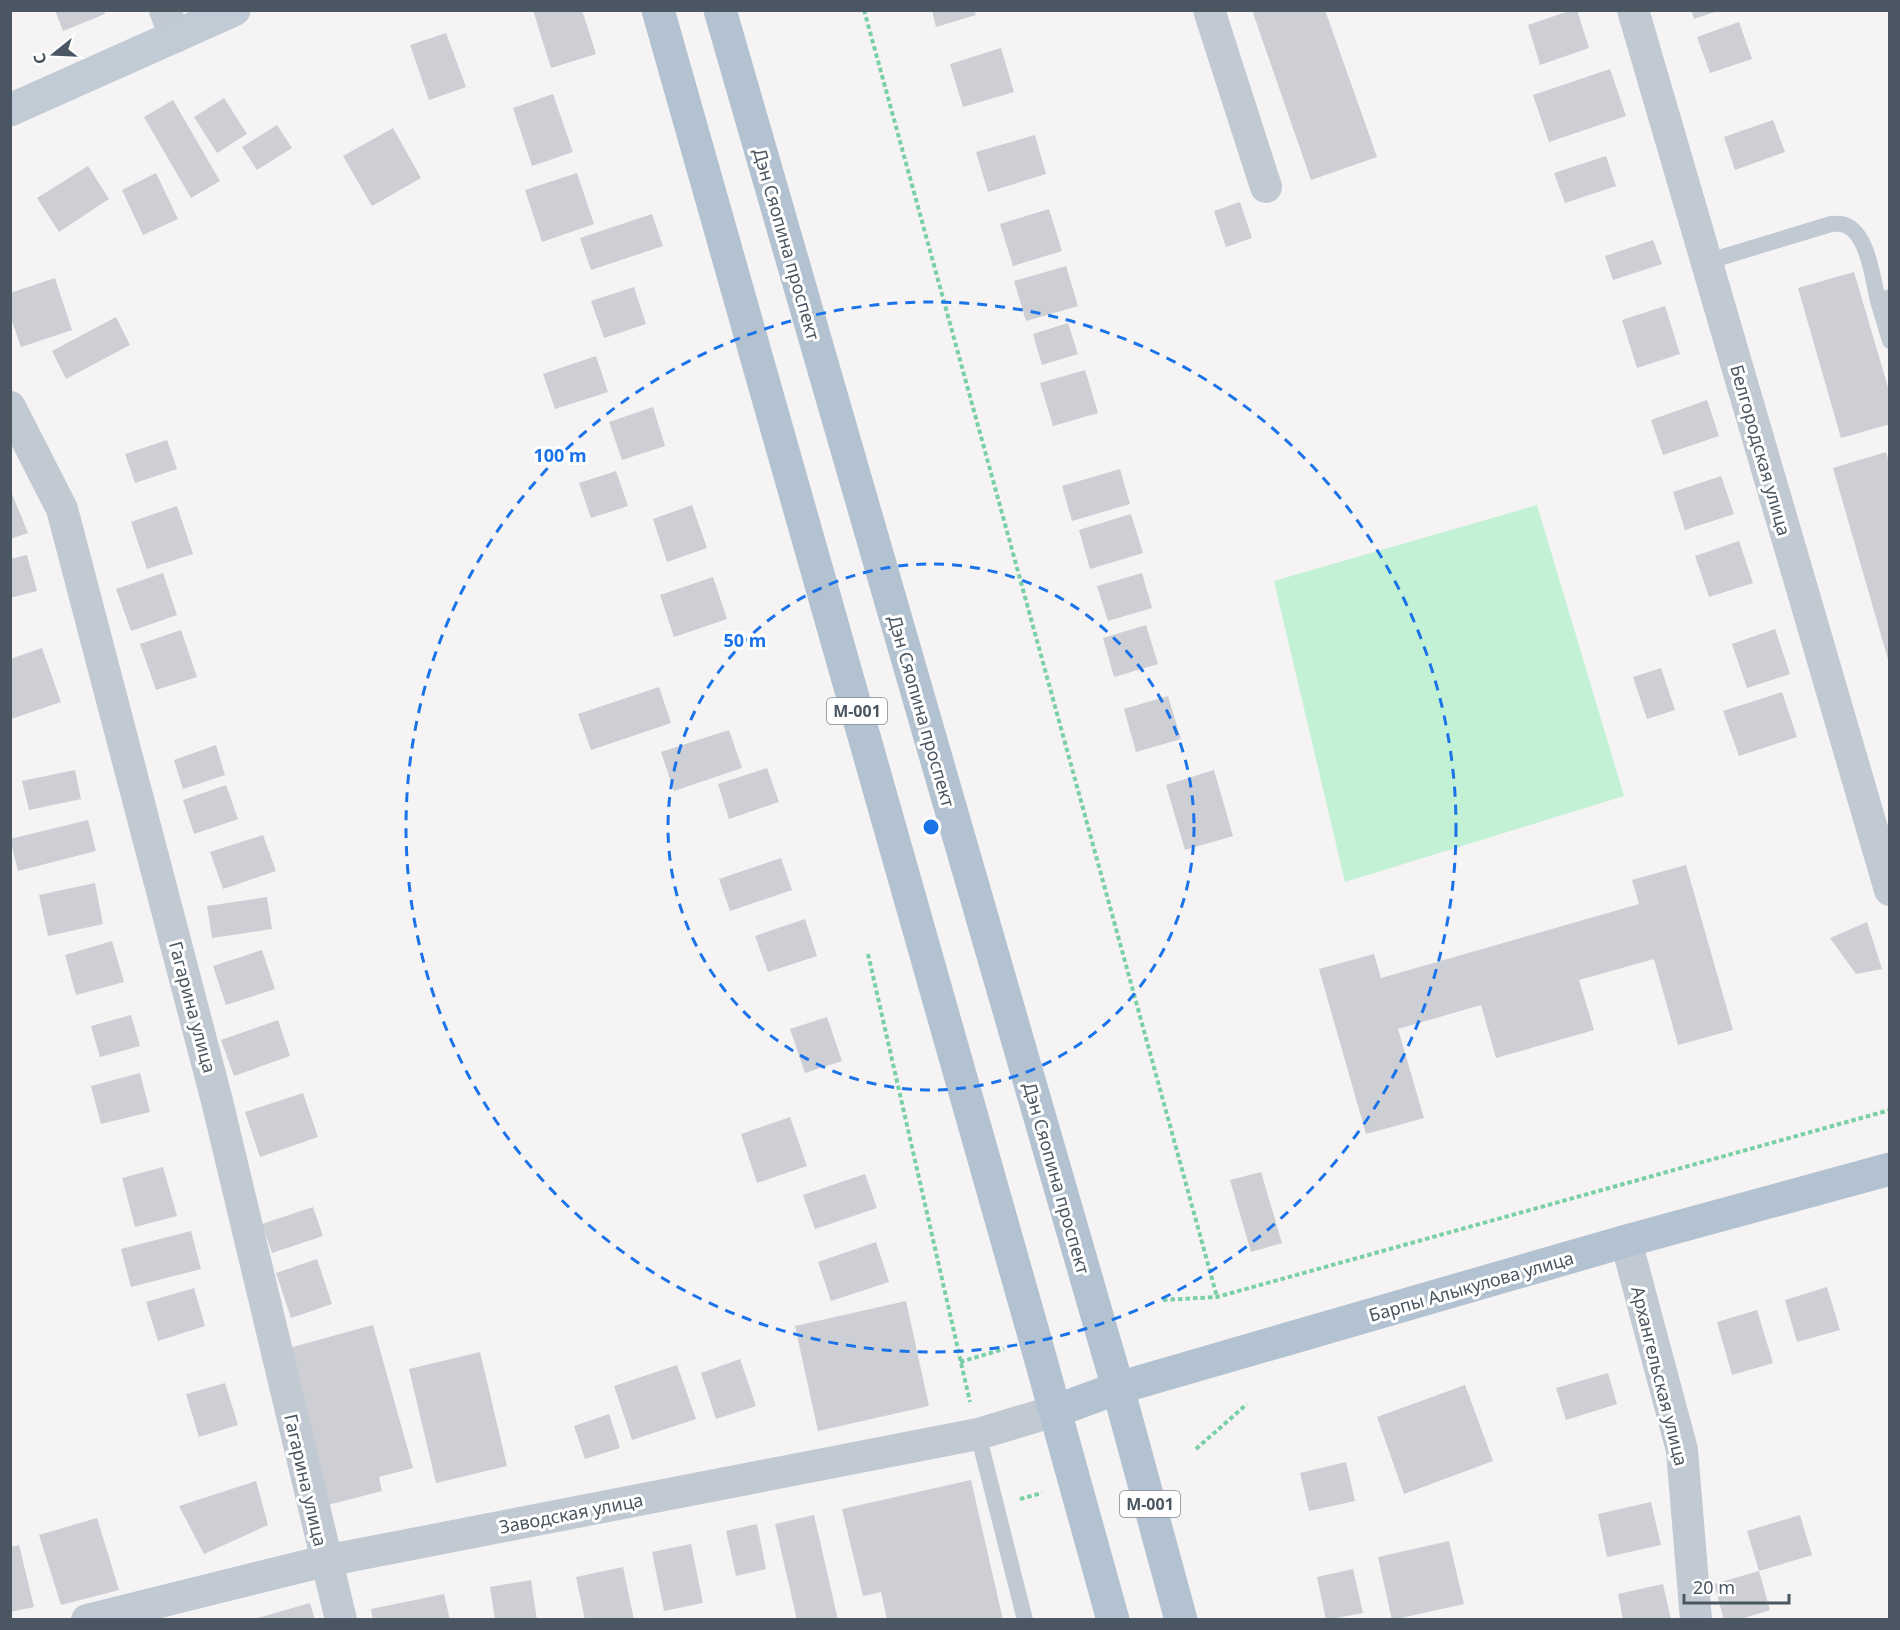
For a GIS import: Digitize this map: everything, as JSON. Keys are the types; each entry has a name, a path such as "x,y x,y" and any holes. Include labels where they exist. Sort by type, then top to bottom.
{"main road":[{"name":"M-001","path":"658,10 1113,1620"},
{"name":"Дэн Сяопина проспект","path":"720,10 1119,1388 1181,1620"},
{"name":"Барпы Алыкулова улица","path":"1055,1412 1119,1388 1626,1241 1890,1169"}],"street":[{"path":"10,110 170,24 234,10"},
{"path":"1209,10 1266,188"},
{"name":"Белгородская улица","path":"1633,10 1890,890"},
{"name":"Гагарина улица","path":"10,407 62,509 217,1101 325,1561 341,1620"},
{"name":"Архангельская улица","path":"1626,1241 1682,1450 1696,1620"},
{"name":"Заводская улица","path":"87,1620 325,1561 978,1434 1055,1412"}],"lane":[{"path":"1706,262 1831,224 1844,224 1860,237 1865,247 1884,299 1890,341"},
{"path":"978,1434 1025,1620"}],"path":[{"path":"864,10 1216,1297"},
{"path":"868,954 970,1402"},
{"path":"1163,1300 1216,1297 1890,1110"},
{"path":"960,1362 1005,1349"},
{"path":"1196,1449 1247,1404"}],"green space":[{"path":"1537,505 1624,796 1345,882 1274,581"}],"building":[{"path":"55,10 104,10 105,14 63,31"},
{"path":"533,10 582,10 596,54 551,68"},
{"path":"932,10 974,10 976,15 936,27"},
{"path":"1252,10 1325,10 1377,157 1311,180"},
{"path":"1577,10 1589,48 1540,65 1528,25"},
{"path":"1691,10 1717,10 1718,11 1694,19"},
{"path":"1739,22 1752,59 1710,73 1697,37"},
{"path":"446,33 466,87 429,100 410,45"},
{"path":"1001,48 1014,92 963,107 950,64"},
{"path":"1610,69 1626,116 1549,142 1533,95"},
{"path":"553,94 573,152 532,166 513,108"},
{"path":"224,98 247,134 217,153 194,117"},
{"path":"173,100 220,181 191,198 144,117"},
{"path":"1773,120 1785,152 1735,170 1724,137"},
{"path":"277,125 292,148 257,170 242,147"},
{"path":"393,128 421,178 372,206 343,156"},
{"path":"1035,135 1046,174 988,192 976,152"},
{"path":"1606,156 1616,186 1565,203 1554,173"},
{"path":"88,166 109,199 59,232 37,198"},
{"path":"156,173 178,219 143,235 122,190"},
{"path":"577,173 594,224 542,242 525,190"},
{"path":"1240,202 1252,238 1226,247 1214,211"},
{"path":"1049,209 1062,251 1013,266 1000,224"},
{"path":"652,214 663,246 591,270 580,238"},
{"path":"1653,240 1662,264 1613,280 1605,256"},
{"path":"1066,266 1078,306 1026,321 1014,281"},
{"path":"1854,272 1890,394 1890,424 1841,438 1798,288"},
{"path":"55,278 72,330 21,347 10,315 10,293"},
{"path":"634,287 646,324 604,338 591,301"},
{"path":"1665,306 1680,354 1637,368 1622,320"},
{"path":"116,317 130,345 66,379 52,351"},
{"path":"1068,323 1078,354 1042,365 1033,334"},
{"path":"596,356 608,392 555,409 543,374"},
{"path":"1085,370 1098,413 1053,426 1040,383"},
{"path":"1707,400 1719,436 1663,455 1651,420"},
{"path":"653,407 665,446 622,460 609,422"},
{"path":"167,440 177,469 135,483 125,454"},
{"path":"1886,452 1890,465 1889,663 1833,468"},
{"path":"1120,469 1130,504 1072,521 1062,486"},
{"path":"616,471 628,506 591,518 579,483"},
{"path":"1721,476 1734,514 1685,530 1673,492"},
{"path":"10,489 28,533 10,539"},
{"path":"692,505 707,548 667,562 653,519"},
{"path":"177,506 193,554 147,569 131,522"},
{"path":"1131,514 1143,553 1090,569 1079,530"},
{"path":"1739,541 1753,583 1709,597 1695,556"},
{"path":"27,555 37,591 10,598 10,559"},
{"path":"163,573 177,615 131,631 116,589"},
{"path":"1142,573 1152,608 1108,621 1097,586"},
{"path":"713,577 727,619 674,637 660,595"},
{"path":"1146,625 1158,664 1114,677 1103,638"},
{"path":"1775,629 1790,674 1747,688 1732,644"},
{"path":"181,630 197,677 156,690 140,644"},
{"path":"42,648 61,702 11,719 10,659"},
{"path":"1661,668 1675,710 1647,719 1633,677"},
{"path":"659,687 671,723 591,750 578,714"},
{"path":"1782,692 1797,737 1739,756 1723,711"},
{"path":"1168,696 1181,739 1136,752 1124,709"},
{"path":"729,730 742,768 674,791 661,752"},
{"path":"216,745 225,775 183,789 174,760"},
{"path":"767,768 779,802 729,819 718,784"},
{"path":"75,770 81,799 29,810 22,781"},
{"path":"1214,770 1233,836 1185,850 1166,785"},
{"path":"226,785 238,819 194,834 183,800"},
{"path":"88,820 96,851 18,871 10,839"},
{"path":"263,835 276,871 223,889 210,852"},
{"path":"781,858 792,890 730,911 719,879"},
{"path":"1686,865 1733,1030 1678,1045 1654,959 1579,980 1594,1030 1496,1058 1481,1005 1398,1029 1424,1118 1366,1134 1319,969 1374,954 1381,978 1639,904 1632,880"},
{"path":"95,883 103,924 48,936 39,895"},
{"path":"267,897 272,929 212,938 207,906"},
{"path":"805,919 817,956 768,972 755,936"},
{"path":"1867,922 1882,969 1856,974 1830,938"},
{"path":"112,941 124,982 76,995 65,955"},
{"path":"262,950 275,989 226,1005 213,966"},
{"path":"131,1015 140,1046 100,1057 91,1026"},
{"path":"827,1017 842,1061 805,1073 790,1029"},
{"path":"278,1020 290,1056 234,1076 221,1040"},
{"path":"140,1073 150,1112 101,1124 91,1086"},
{"path":"303,1093 318,1137 260,1157 245,1112"},
{"path":"790,1117 807,1166 757,1183 741,1134"},
{"path":"163,1167 177,1216 135,1227 122,1178"},
{"path":"1261,1172 1282,1243 1251,1252 1230,1180"},
{"path":"865,1174 877,1208 815,1229 803,1195"},
{"path":"313,1207 323,1236 272,1253 262,1224"},
{"path":"191,1231 201,1269 131,1287 121,1249"},
{"path":"876,1242 889,1282 831,1301 818,1262"},
{"path":"317,1259 332,1304 291,1318 276,1273"},
{"path":"1827,1287 1840,1330 1797,1342 1785,1300"},
{"path":"194,1288 205,1326 158,1341 146,1302"},
{"path":"906,1301 929,1406 818,1431 795,1326"},
{"path":"1757,1310 1773,1363 1732,1375 1717,1322"},
{"path":"373,1325 413,1468 379,1477 382,1491 328,1505 285,1349"},
{"path":"480,1352 507,1466 436,1483 409,1369"},
{"path":"740,1359 756,1406 716,1419 701,1373"},
{"path":"677,1365 696,1419 632,1440 614,1386"},
{"path":"1608,1373 1617,1404 1566,1420 1556,1388"},
{"path":"225,1383 238,1425 199,1437 186,1394"},
{"path":"1465,1385 1493,1461 1404,1494 1377,1417"},
{"path":"609,1414 620,1448 585,1459 574,1426"},
{"path":"1346,1462 1355,1501 1309,1511 1300,1473"},
{"path":"971,1480 1003,1620 887,1620 881,1592 863,1596 842,1509"},
{"path":"256,1481 268,1525 204,1554 179,1506"},
{"path":"1651,1502 1661,1545 1607,1557 1598,1514"},
{"path":"814,1515 838,1620 797,1620 775,1524"},
{"path":"1800,1515 1812,1555 1759,1571 1747,1531"},
{"path":"97,1518 119,1590 61,1605 39,1535"},
{"path":"757,1524 766,1569 736,1576 726,1531"},
{"path":"1449,1541 1464,1604 1392,1620 1378,1557"},
{"path":"691,1544 703,1603 664,1611 652,1552"},
{"path":"19,1545 34,1607 10,1612 10,1547"},
{"path":"623,1567 634,1620 585,1620 576,1577"},
{"path":"1353,1569 1363,1613 1326,1620 1317,1577"},
{"path":"1759,1571 1770,1610 1738,1620 1724,1620 1714,1584"},
{"path":"531,1580 537,1620 495,1620 490,1587"},
{"path":"1663,1584 1671,1620 1623,1620 1618,1594"},
{"path":"444,1594 450,1620 373,1620 371,1609"},
{"path":"310,1603 315,1620 254,1620 254,1619"}]}
